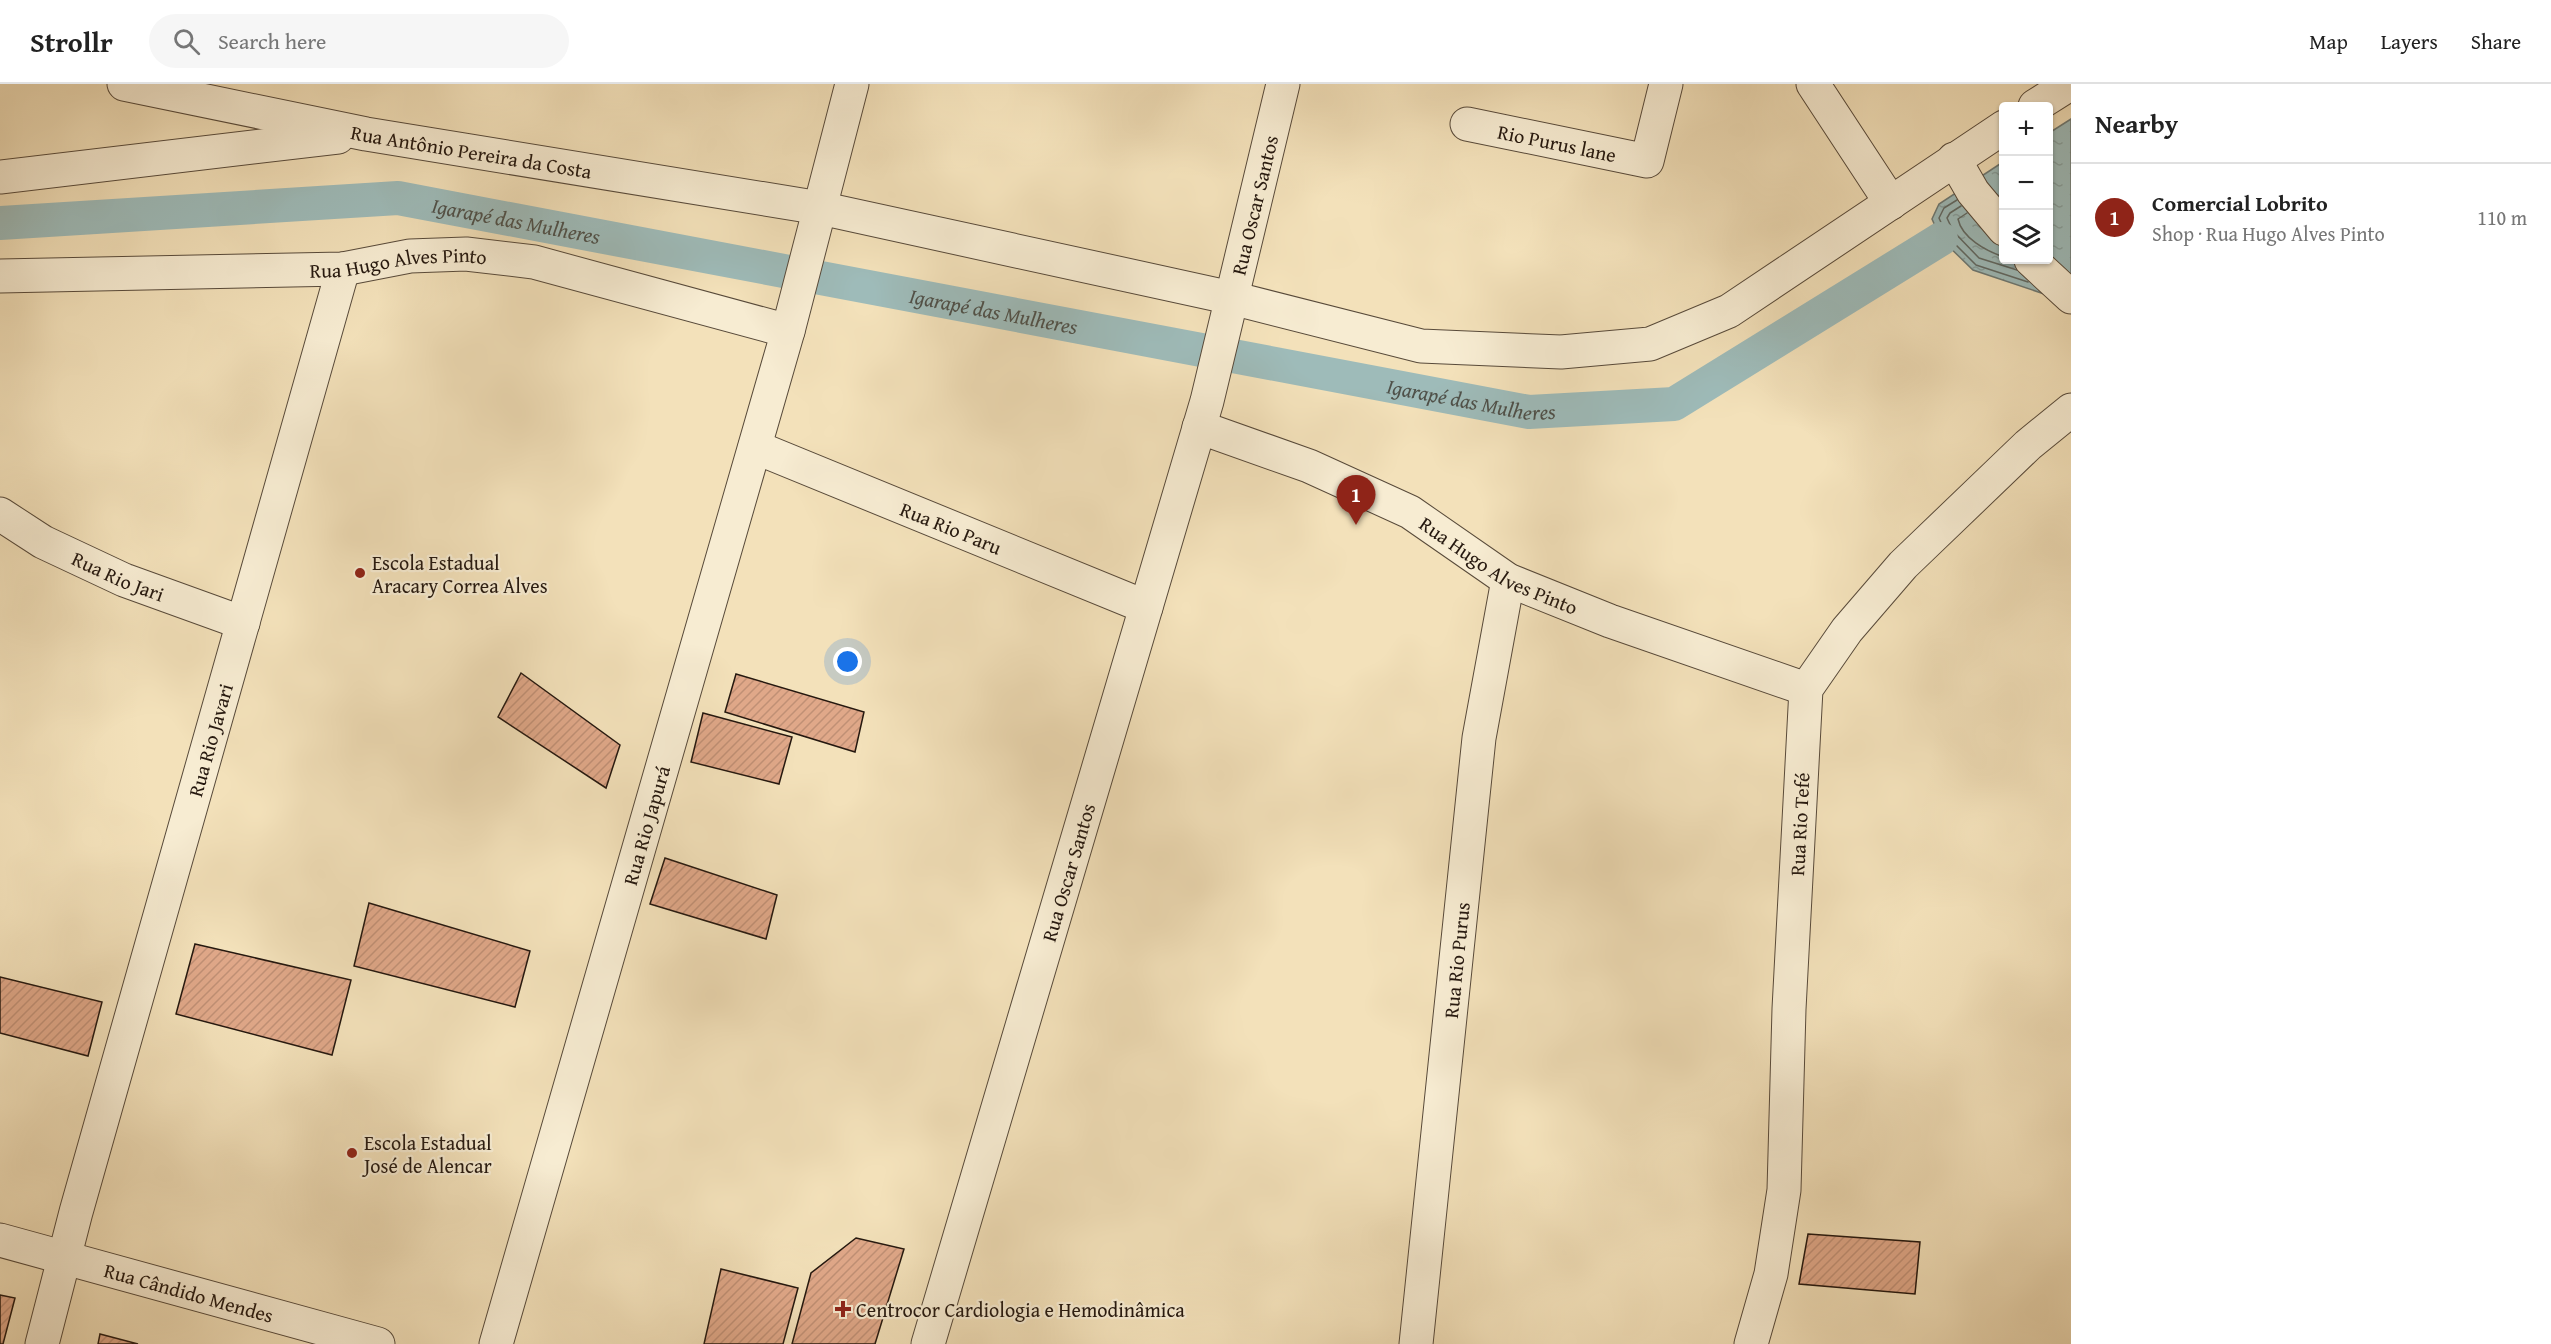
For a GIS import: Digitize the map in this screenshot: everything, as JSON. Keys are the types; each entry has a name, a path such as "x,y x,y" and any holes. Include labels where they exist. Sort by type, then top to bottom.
{"street":[{"name":"Rua Antônio Pereira da Costa","path":"124,84 366,134 818,215 1228,313 1421,346 1560,352 1650,344 1730,311 1999,130"},
{"path":"818,215 852,84"},
{"name":"Rua Oscar Santos","path":"928,1344 1203,414 1284,84"},
{"name":"Rio Purus lane","path":"1467,124 1647,161 1666,84"},
{"path":"1813,84 1891,203"},
{"path":"2041,102 2070,84"},
{"path":"0,177 366,134"},
{"path":"1954,159 1973,192 1999,223"},
{"name":"Rua Rio Japurá","path":"496,1344 791,318 818,215"},
{"name":"Rua Hugo Alves Pinto","path":"0,276 343,269 410,255 466,254 534,262 791,318"},
{"path":"2035,264 2071,297"},
{"name":"Rua Rio Javari","path":"42,1344 76,1212 343,269"},
{"path":"1806,688 1847,630 1903,566 2028,445 2071,410"},
{"name":"Rua Hugo Alves Pinto","path":"1203,414 1410,512 1508,580 1610,621 1806,688"},
{"name":"Rua Rio Paru","path":"754,447 1146,608"},
{"name":"Rua Rio Jari","path":"0,514 44,542 124,580 243,623"},
{"name":"Rua Rio Purus","path":"1416,1344 1479,738 1508,580"},
{"name":"Rua Rio Tefé","path":"1751,1344 1771,1274 1784,1190 1790,1009 1806,688"},
{"name":"Rua Cândido Mendes","path":"0,1240 378,1344"}],"water":[{"path":"2071,119 2071,303 1973,270 1941,239 1932,219 1939,204 1999,165 1999,264 2053,264 2053,130"}],"building":[{"path":"521,673 620,745 606,788 498,717"},
{"path":"736,674 864,712 855,752 725,712"},
{"path":"703,713 792,737 779,784 691,762"},
{"path":"665,858 777,895 766,939 650,904"},
{"path":"369,903 530,951 515,1007 354,966"},
{"path":"195,944 351,980 332,1055 176,1014"},
{"path":"0,977 102,1002 88,1056 0,1033"},
{"path":"1808,1234 1920,1242 1915,1294 1799,1284"},
{"name":"Centrocor Cardiologia e Hemodinâmica","path":"856,1238 904,1249 875,1344 792,1344 811,1273"},
{"path":"721,1269 798,1288 783,1344 704,1344"},
{"path":"0,1295 15,1298 3,1344 0,1344"},
{"path":"100,1334 138,1344 98,1344"}],"waterway":[{"name":"Igarapé das Mulheres","path":"0,223 398,198 1529,412 1674,404 1941,239"}],"place":[{"name":"Comercial Lobrito","path":"1356,525"},
{"name":"Escola Estadual Aracary Correa Alves","path":"360,573"},
{"name":"Escola Estadual José de Alencar","path":"352,1153"},
{"name":"Centrocor Cardiologia e Hemodinâmica","path":"843,1309"}]}
